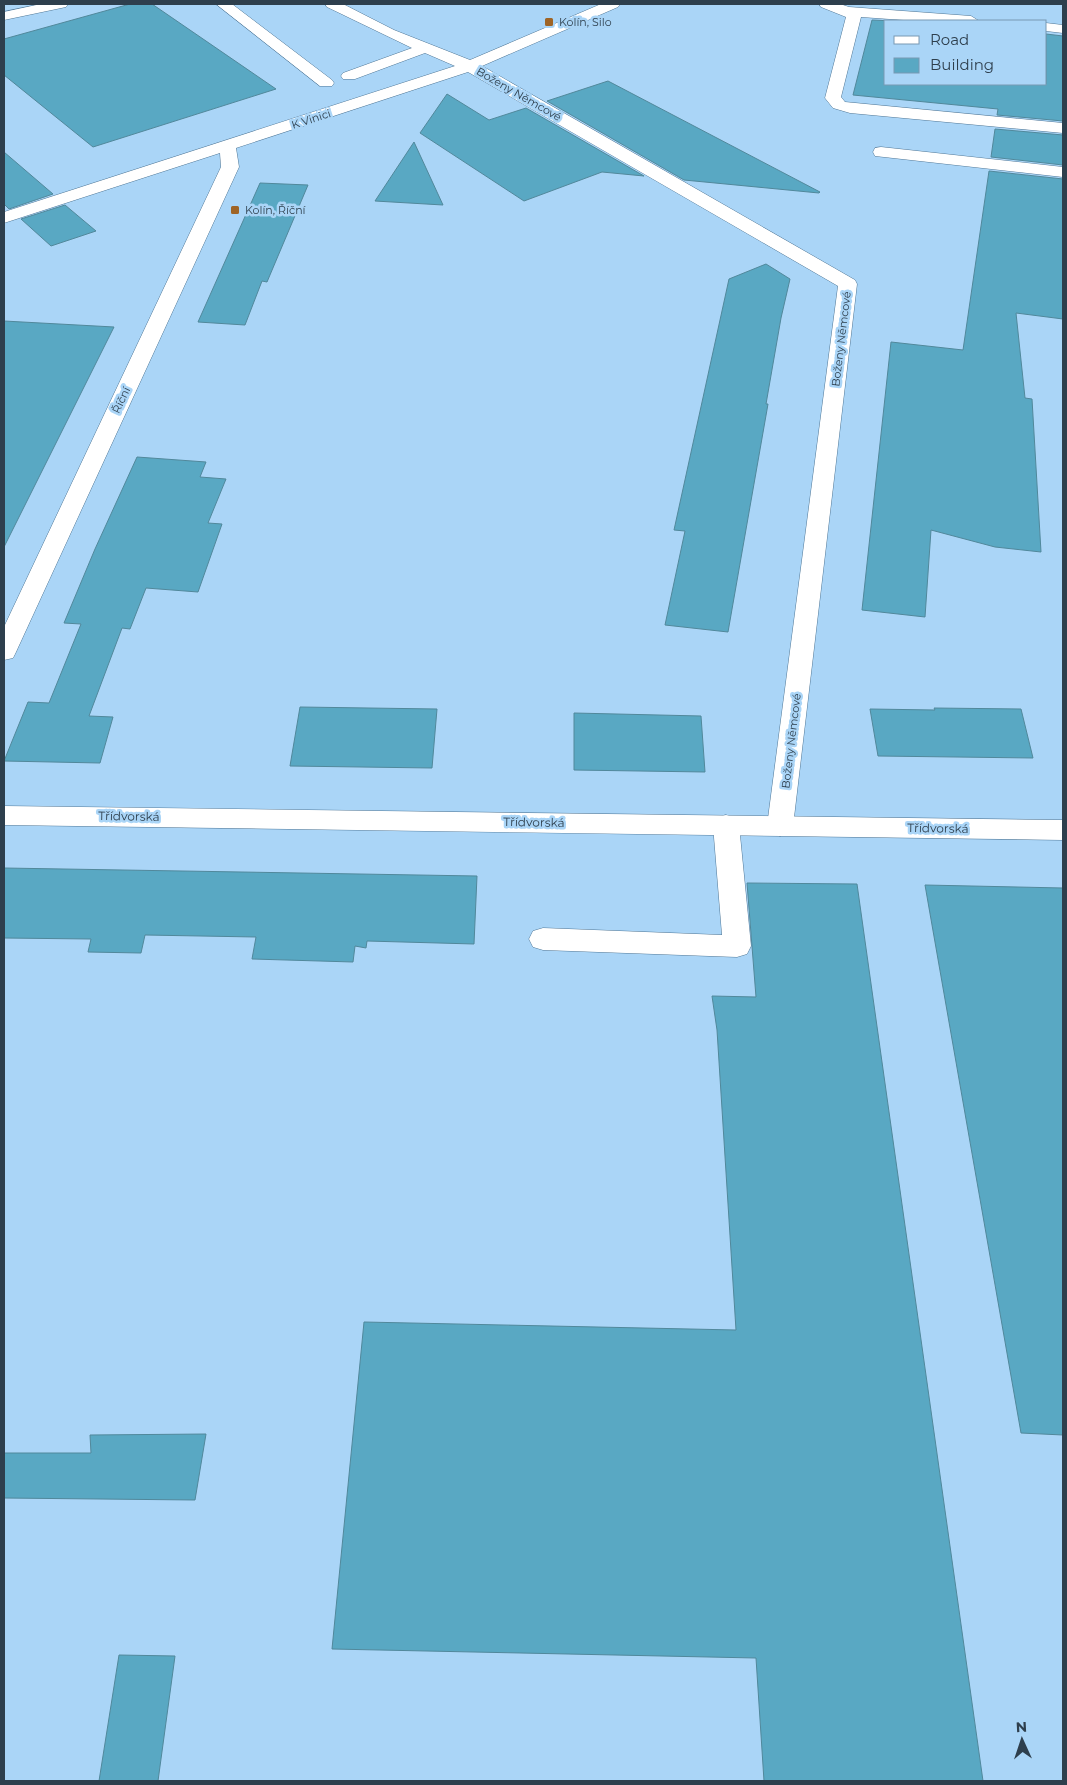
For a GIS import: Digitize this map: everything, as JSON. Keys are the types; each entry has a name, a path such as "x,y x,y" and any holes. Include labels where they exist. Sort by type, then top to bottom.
{"street":[{"path":"4,16 61,4"},
{"path":"223,4 326,83"},
{"path":"332,4 389,34 470,66"},
{"name":"K Vinici","path":"4,218 470,66 613,4"},
{"path":"826,4 847,11 959,20"},
{"path":"847,11 854,16 834,98 839,104 850,108 1063,128"},
{"path":"1047,27 1063,29"},
{"path":"349,76 426,48"},
{"name":"Boženy Němcové","path":"470,66 848,284 780,826"},
{"name":"Říční","path":"4,652 230,167 227,146"},
{"path":"881,152 1063,172"},
{"name":"Třídvorská","path":"4,815 1063,830"},
{"path":"543,939 737,946 726,825"}],"building":[{"path":"130,4 152,4 276,89 93,147 4,75 4,39"},
{"path":"872,20 884,21 884,85 1047,85 1047,34 1063,36 1063,121 997,115 998,109 853,95"},
{"path":"608,81 820,192 684,180 547,101"},
{"path":"447,94 489,120 526,108 644,176 602,172 524,201 420,133"},
{"path":"995,129 1063,135 1063,165 991,157"},
{"path":"414,142 443,205 375,201"},
{"path":"4,152 53,194 9,209 4,204"},
{"path":"989,171 1063,179 1063,319 1016,313 1025,398 1032,399 1041,552 995,547 931,530 925,617 862,610 891,342 963,350"},
{"path":"260,183 308,185 267,282 262,281 245,325 198,322"},
{"path":"65,205 96,231 51,246 21,219"},
{"path":"766,264 790,279 781,318 728,632 665,625 685,531 674,530 729,279"},
{"path":"4,321 114,327 4,547"},
{"path":"137,457 206,462 200,477 226,479 208,523 222,524 198,592 146,588 130,629 122,628 89,716 113,717 100,763 4,761 28,702 49,703 81,624 64,623"},
{"path":"300,707 437,709 432,768 290,766"},
{"path":"934,708 1021,709 1033,758 878,756 870,709 935,710"},
{"path":"574,713 701,716 705,772 574,770"},
{"path":"4,868 477,876 474,944 367,941 366,948 355,946 353,962 252,959 256,937 145,935 141,953 88,952 91,939 4,938"},
{"path":"747,883 857,884 983,1781 764,1781 756,1658 332,1649 364,1322 736,1330 717,1030 712,996 756,997"},
{"path":"925,885 1063,888 1063,1435 1021,1433"},
{"path":"206,1434 195,1500 4,1498 4,1453 91,1453 90,1435"},
{"path":"119,1655 175,1656 158,1781 99,1781"}],"place":[{"name":"Kolín, Silo","path":"549,22"},
{"name":"Kolín, Říční","path":"235,210"}]}
